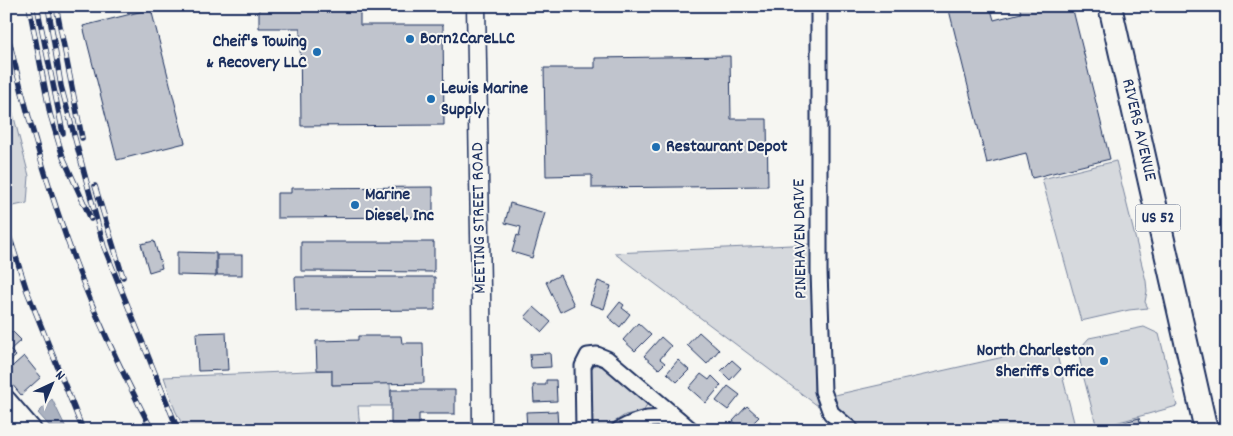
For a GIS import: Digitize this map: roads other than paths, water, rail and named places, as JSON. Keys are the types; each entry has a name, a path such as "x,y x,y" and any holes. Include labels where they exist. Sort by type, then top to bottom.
{"main road":[{"name":"RIVERS AVENUE","path":"1110,6 1206,430"},
{"path":"6,401 31,430"}],"street":[{"name":"MEETING STREET ROAD","path":"476,6 482,430"},
{"name":"PINEHAVEN DRIVE","path":"819,6 820,271 823,391 830,413 851,430"},
{"path":"584,430 583,366 588,356 597,355 607,359 691,430"},
{"path":"619,430 631,423 653,417 678,420"}],"railway":[{"path":"29,6 50,114 63,157 91,219"},
{"path":"37,6 63,133"},
{"path":"48,6 61,86 104,247 178,430"},
{"path":"56,6 82,138"},
{"path":"6,28 37,147 65,235 102,327 152,430"},
{"path":"95,186 123,277"},
{"path":"6,226 27,291 83,430"}],"place":[{"name":"Born2CareLLC","path":"410,39"},
{"name":"Cheif's Towing & Recovery LLC","path":"317,52"},
{"name":"Lewis Marine Supply","path":"431,99"},
{"name":"Restaurant Depot","path":"656,147"},
{"name":"Marine Diesel, Inc","path":"355,205"},
{"name":"North Charleston Sheriffs Office","path":"1104,361"}]}
